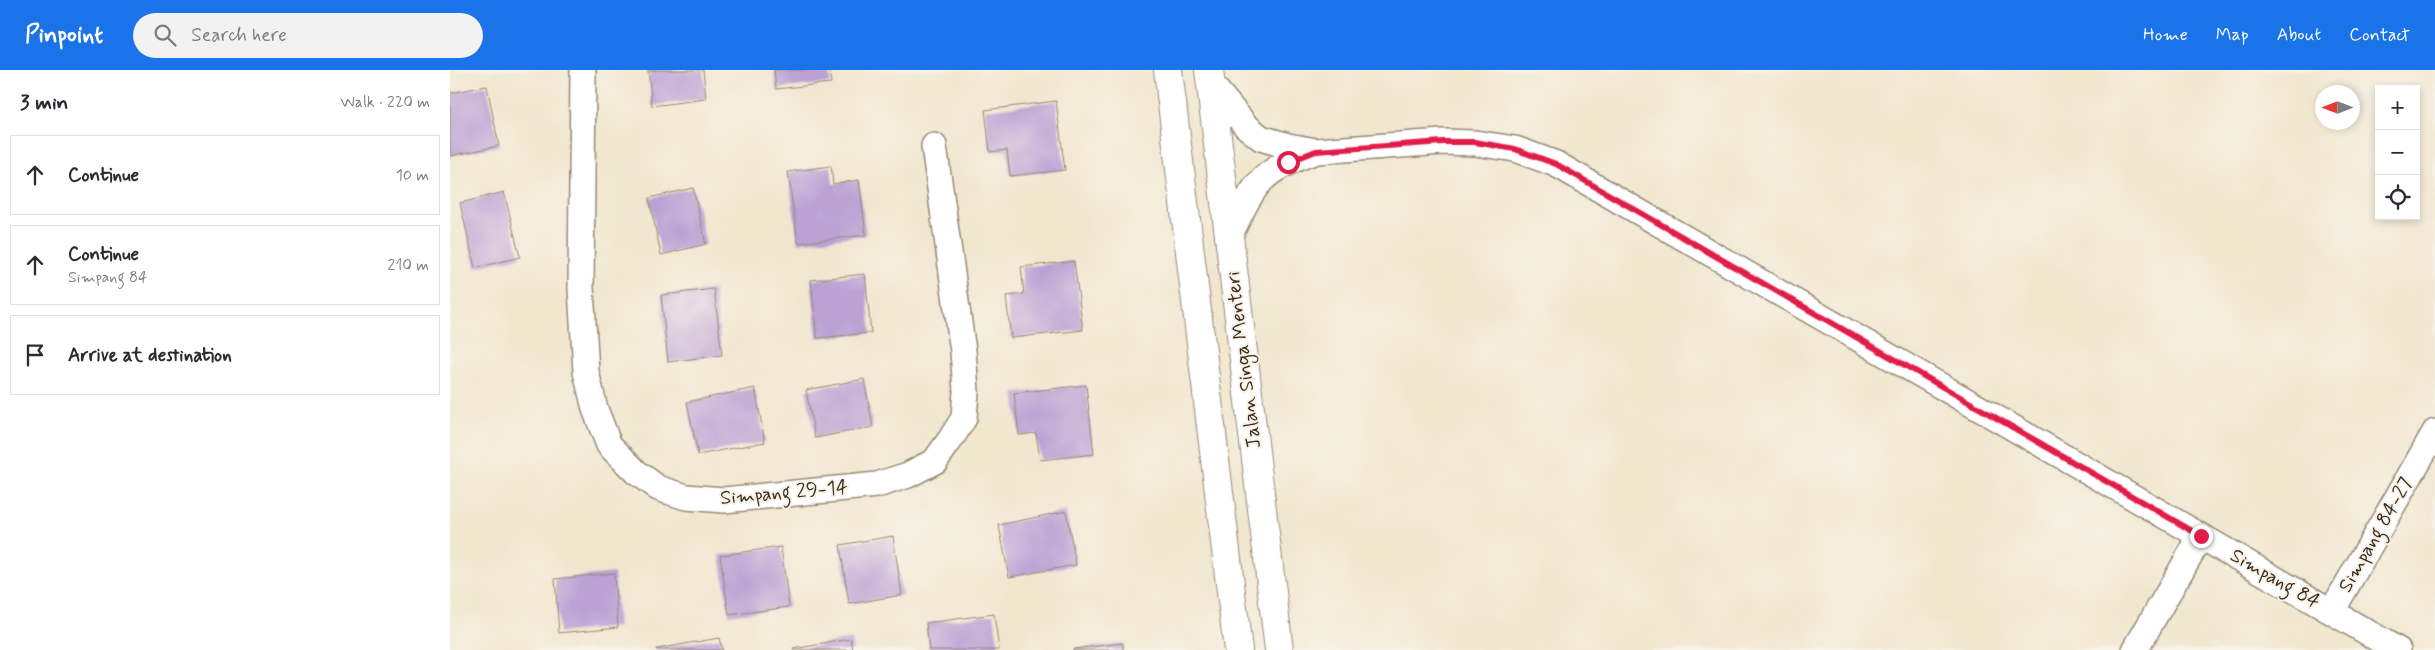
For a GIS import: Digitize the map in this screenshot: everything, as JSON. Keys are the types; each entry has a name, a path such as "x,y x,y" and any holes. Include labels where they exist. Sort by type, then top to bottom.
{"main road":[{"name":"Jalan Singa Menteri","path":"1168,70 1238,650"},
{"name":"Jalan Singa Menteri","path":"1210,77 1279,650"}],"street":[{"name":"Simpang 29-14","path":"583,70 581,288 586,372 595,409 609,445 636,472 658,488 686,497 724,500 877,485 908,475 935,461 950,440 964,418 966,391 963,351 934,146"},
{"path":"1210,77 1246,126 1261,138 1316,151"},
{"name":"Simpang 84","path":"1316,151 1443,142 1475,142 1515,149 1556,164 2398,650"},
{"path":"1229,237 1252,189 1268,174 1288,162 1316,151"},
{"name":"Simpang 84-27","path":"2332,611 2435,432"},
{"path":"2135,650 2201,536"}],"building":[{"path":"648,70 703,70 706,99 652,106"},
{"path":"774,70 829,70 831,83 776,89"},
{"path":"487,86 499,146 450,156 450,93"},
{"path":"1056,101 1065,170 1010,176 1007,150 990,152 985,110"},
{"path":"831,166 833,184 859,180 866,235 798,243 788,172"},
{"path":"693,188 706,244 661,255 649,198"},
{"path":"504,192 520,257 475,268 460,203"},
{"path":"1074,261 1083,330 1011,338 1006,296 1024,294 1021,267"},
{"path":"865,274 871,333 817,338 811,280"},
{"path":"714,289 722,355 668,362 661,295"},
{"path":"864,379 873,427 815,438 806,390"},
{"path":"1086,385 1094,454 1040,460 1036,433 1019,435 1014,393"},
{"path":"755,388 765,442 698,455 687,402"},
{"path":"1066,511 1076,565 1009,577 999,525"},
{"path":"893,536 902,595 849,604 840,545"},
{"path":"781,547 789,607 729,615 720,555"},
{"path":"614,573 618,627 559,633 555,579"},
{"path":"994,614 999,650 929,650 926,623"},
{"path":"719,638 722,650 656,650 656,649"},
{"path":"851,639 853,650 793,650 793,649"},
{"path":"1123,643 1123,650 1073,650 1073,649"}],"route":[{"path":"1288,162 1316,151 1443,142 1475,142 1515,149 1556,164 2201,536"}]}
